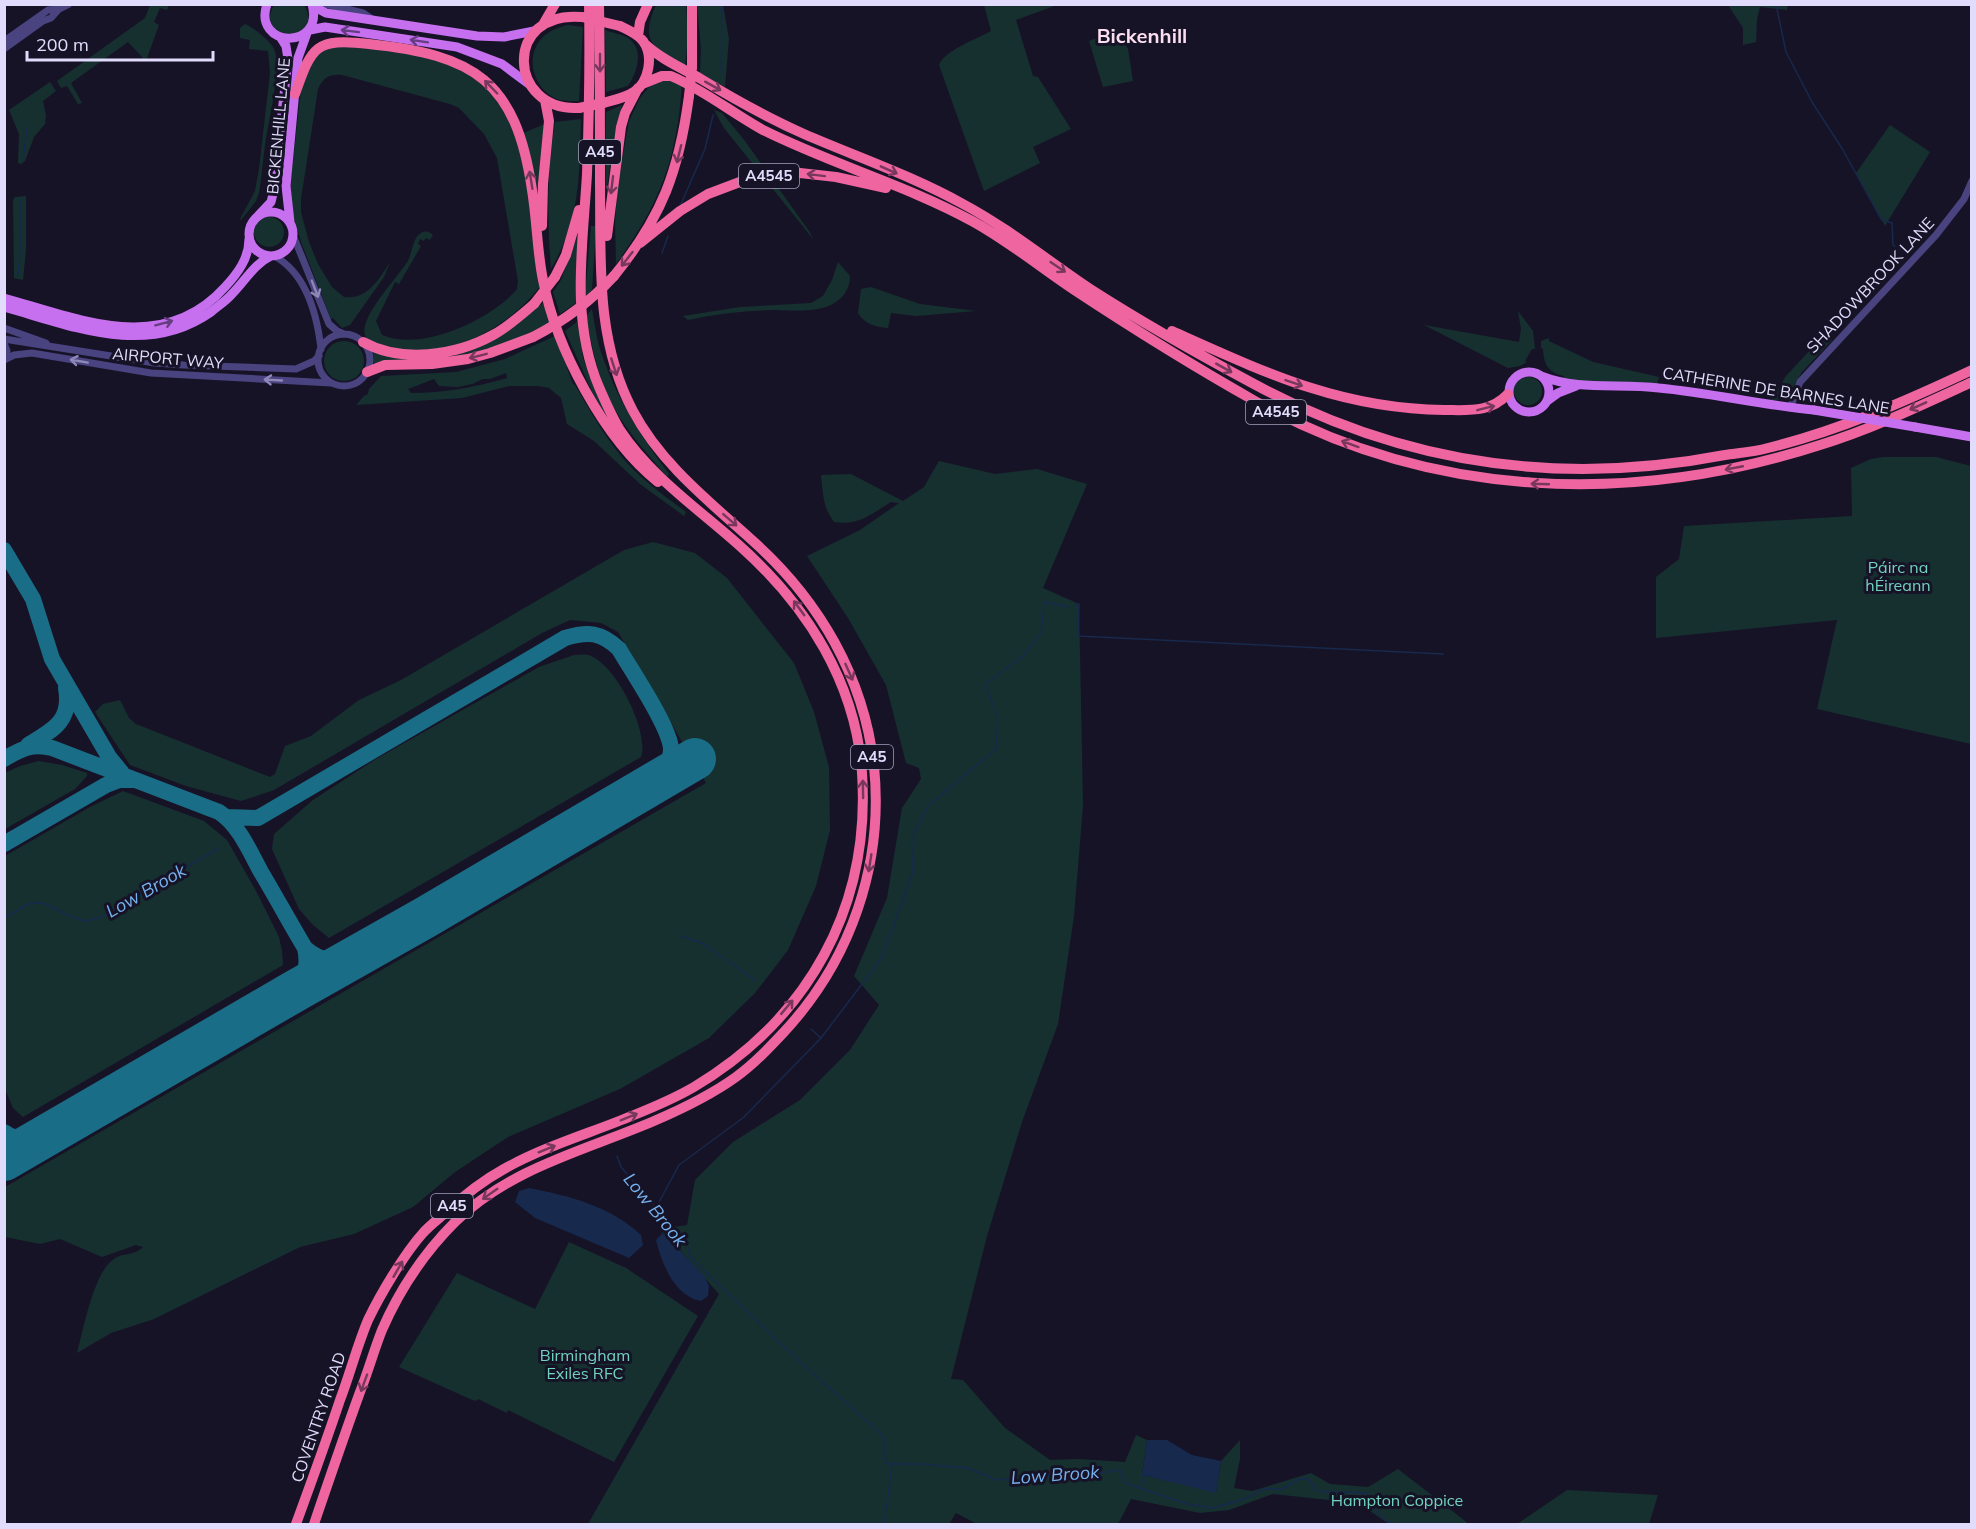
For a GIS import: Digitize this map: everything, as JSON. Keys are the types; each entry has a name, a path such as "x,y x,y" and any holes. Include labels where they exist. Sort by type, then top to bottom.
{"highway":[{"path":"544,24 555,4"},
{"name":"A45","path":"589,4 589,133 581,261 581,315 588,355 604,397 620,429 654,471 707,518"},
{"name":"A45","path":"599,4 603,305"},
{"path":"638,36 640,22 648,4"},
{"path":"367,372 385,365 432,364 468,359 500,350 533,337 572,314 596,295 614,276 640,243 660,207 673,173 685,127 689,96 692,67 692,4"},
{"path":"603,305 607,230 615,166 626,113 640,86 648,66 646,45 638,36 620,26 582,17 558,18 544,24 534,31 526,48 524,58 530,85 545,100 559,107 579,108 603,103 625,97 640,86"},
{"path":"295,94 304,67 311,55 323,45 337,41 422,51 453,61 474,72 493,89 505,104 521,137 532,191 543,280 551,312 578,380 620,446 648,475 707,518"},
{"path":"363,342 374,349 394,354 414,355 452,350 492,336 534,304 555,278 567,255 578,216 589,45"},
{"name":"A4545","path":"646,45 661,58 778,122 966,205 1125,310 1254,384 1350,429 1436,454 1491,464 1537,469 1638,468 1685,463 1764,449 1802,439 1886,408 1971,370"},
{"name":"A4545","path":"640,86 657,77 671,76 763,129 973,222 1118,318 1259,403 1301,424 1365,449 1468,476 1525,483 1606,485 1650,482 1713,473 1822,445 1894,417 1971,382"},
{"path":"543,280 543,183 549,121 545,100"},
{"name":"A4545","path":"640,243 680,211 708,194 753,177 800,173 836,177 914,195"},
{"name":"COVENTRY ROAD","path":"314,1524 383,1328 427,1255 459,1218 487,1196 551,1160 654,1121 696,1101 735,1078 760,1057 806,1008 830,971 853,925 868,874 876,828 871,748 866,718 855,683 836,642 825,623 792,579 674,468 648,437 631,408 616,374 606,333 603,305"},
{"path":"1125,310 1287,381 1360,402 1418,409 1473,410 1493,407 1508,394"},
{"name":"COVENTRY ROAD","path":"297,1524 369,1320 401,1263 424,1231 465,1195 502,1170 540,1151 632,1116 690,1089 748,1048 772,1025 807,982 844,914 860,852 863,822 862,769 854,722 843,687 813,628 795,603 767,570 707,518"}],"main road":[{"path":"267,4 266,23 269,30 281,38 296,38 325,27 457,47 502,64 530,85"},
{"path":"312,5 326,13 486,37 504,37 534,31"},
{"name":"BICKENHILL LANE","path":"290,222 286,186 298,58 315,17 312,5"},
{"name":"BICKENHILL LANE","path":"257,217 271,202 273,194 288,58 286,46 281,38"},
{"path":"4,298 95,324 136,328 167,322 201,308 220,293 246,258 249,250 250,227 257,217 262,213 274,212 290,222 293,235 285,251 260,261 231,297 209,313 175,330 153,336 136,337 98,333 4,307"},
{"path":"249,239 259,253 272,256"},
{"path":"1531,372 1541,376 1548,386 1547,401 1538,410 1526,412 1514,406 1508,394 1510,383 1519,374 1531,372"},
{"name":"CATHERINE DE BARNES LANE","path":"1541,376 1576,386 1659,387 1814,410 1971,437"},
{"name":"CATHERINE DE BARNES LANE","path":"1547,401 1558,393 1576,386"}],"street":[{"path":"4,41 48,10 69,4"},
{"path":"326,4 363,13 375,21"},
{"path":"4,49 43,21 51,18 60,7"},
{"name":"SHADOWBROOK LANE","path":"1790,408 1800,382 1808,371 1936,236 1964,200 1971,181"},
{"path":"272,256 288,264 298,276 305,290 318,328 320,369 324,377 331,383 344,386 356,384 367,372 370,356 363,342 354,336 336,331 329,324 293,235"},
{"path":"4,328 56,347"},
{"path":"320,352 327,341 345,334"},
{"name":"AIRPORT WAY","path":"4,339 155,363 272,369 296,369 314,361 320,352"},
{"path":"4,344 7,351 4,360"},
{"name":"AIRPORT WAY","path":"4,360 14,355 32,353 151,373 331,383"}],"green space":[{"path":"150,5 169,5 167,10 160,8 154,22 159,25 147,58 144,59 128,42 71,83 82,103 78,104 67,86 61,88 57,81 145,18"},
{"path":"274,5 304,5 308,17 306,26 299,32 289,34 280,32 273,27 270,18"},
{"path":"656,5 686,5 688,36 685,67 653,43 649,28"},
{"path":"697,5 723,5 729,39 725,87 700,73 701,49"},
{"path":"984,5 1057,5 1016,20 1033,76 1038,77 1071,129 1033,147 1040,163 984,191 939,65 954,50 991,31"},
{"path":"1728,5 1788,5 1787,10 1760,7 1756,42 1743,45 1743,28"},
{"path":"245,24 271,44 276,54 277,65 259,193 256,201 241,220 255,191 270,73 268,51 249,49 250,40 240,38 240,28"},
{"path":"568,25 583,27 579,101 560,100 551,96 538,82 534,73 533,63 537,45 548,33"},
{"path":"1118,29 1128,49 1133,81 1103,87 1089,41"},
{"path":"605,30 628,38 638,55 636,68 628,86 606,92"},
{"path":"331,44 397,49 460,66 497,98 514,130 525,168 541,285 510,316 471,340 427,351 405,351 384,347 368,340 365,327 373,308 408,261 416,238 423,232 433,235 430,240 420,239 418,244 421,246 399,284 395,282 376,321 382,335 398,339 416,339 454,330 490,312 517,289 518,281 497,158 484,134 459,108 342,75 327,78 318,89 301,212 318,264 332,287 344,297 366,292 390,262 384,277 350,325 342,328 333,318 331,319 301,242 290,204 290,189 302,78 316,54"},
{"path":"671,79 682,83 680,110 671,157 664,179 645,220 616,264 615,223 618,182 629,121 640,98 648,88 659,81"},
{"path":"50,82 56,91 43,101 45,124 34,137 25,161 18,163 19,134 9,110"},
{"path":"622,105 615,133 606,194 606,112"},
{"path":"714,110 722,113 745,141 813,239 724,128"},
{"path":"581,119 579,178 573,214 561,250 551,269 548,196 555,122"},
{"path":"545,124 538,185 538,217 523,133"},
{"path":"1890,125 1930,152 1885,226 1856,173"},
{"path":"26,196 26,249 23,280 14,278 13,200 15,197"},
{"path":"269,217 280,221 284,232 280,243 269,247 258,243 254,232 258,221"},
{"path":"591,226 596,226 592,290 585,296"},
{"path":"579,232 576,303 560,314 553,292 561,280"},
{"path":"838,262 850,276 849,285 839,300 824,308 740,312 688,320 683,316 740,307 811,303 823,296"},
{"path":"871,287 920,304 976,311 916,316 891,313 888,328 879,327 867,322 858,313 861,289"},
{"path":"545,301 550,322 532,334 474,354 374,364 373,351 457,351"},
{"path":"592,309 596,334 609,374 640,433 669,474 667,477 625,425 603,384 586,316"},
{"path":"1518,311 1533,331 1535,349 1532,349 1525,361 1527,362 1508,368 1424,325 1519,342 1521,329"},
{"path":"577,322 583,358 594,388 617,432 598,405 565,331"},
{"path":"1825,334 1832,340 1802,372 1786,399 1771,400 1786,376"},
{"path":"555,336 573,384 608,439 636,472 686,512 684,516 640,484 594,441 567,424 561,398 549,388 509,386 462,398 356,405 368,394 369,389 381,376 456,372 505,359","holes":["506,373 507,378 447,391 411,393 408,389 434,379 439,386 458,387"]},
{"path":"1549,338 1549,341 1593,362 1659,377 1657,384 1564,380 1564,376 1551,370 1544,359 1541,341"},
{"path":"344,341 358,347 364,361 358,375 344,381 330,375 324,361 330,347"},
{"path":"1528,377 1538,381 1542,391 1538,401 1528,405 1518,401 1514,391 1518,381"},
{"name":"Páirc na hÉireann","path":"1936,457 1971,466 1971,744 1817,709 1837,620 1656,638 1656,577 1679,559 1684,526 1852,516 1851,468 1871,459"},
{"name":"Hampton Coppice","path":"939,461 995,474 1037,469 1087,484 1043,588 1079,604 1083,805 1074,916 1058,1024 1022,1122 987,1236 951,1379 963,1380 1005,1428 1050,1460 1125,1462 1136,1435 1147,1440 1142,1475 1216,1492 1221,1461 1240,1440 1240,1459 1234,1488 1252,1491 1311,1473 1330,1484 1368,1487 1398,1469 1469,1524 1389,1524 1351,1498 1338,1501 1273,1494 1229,1510 1200,1513 1131,1499 1118,1524 977,1524 956,1513 949,1524 588,1524 719,1294 683,1254 673,1238 662,1234 661,1229 687,1225 695,1180 733,1142 800,1100 850,1050 879,1005 854,976 887,898 902,808 921,779 919,768 906,763 886,685 848,618 807,556 860,530 899,503 891,502 858,521 834,522 826,506 821,475 851,474 903,501 924,487"},
{"path":"653,542 695,553 727,578 794,663 814,712 829,767 830,830 816,886 788,950 755,993 709,1038 620,1089 508,1137 455,1172 413,1207 354,1234 300,1247 154,1319 111,1333 77,1353 90,1302 107,1266 114,1259 136,1252 143,1247 136,1245 102,1257 60,1239 40,1244 5,1237 5,1187 706,783 618,632 601,623 570,620 542,633 274,790 241,801 186,786 130,765 95,712 103,704 120,700 129,718 136,724 270,777 275,774 285,746 311,736 359,700 401,680 624,550"},
{"path":"574,655 588,655 598,660 619,684 628,699 640,732 641,757 329,938 312,924 299,909 272,849 274,834 313,800 376,759 539,667"},
{"path":"39,761 62,765 87,773 87,776 75,789 5,829 5,773"},
{"path":"123,791 204,821 227,840 279,937 283,965 23,1117 13,1108 5,1089 5,856 90,807"},
{"name":"Birmingham Exiles RFC","path":"569,1242 626,1268 698,1316 614,1462 508,1410 507,1413 478,1399 476,1401 470,1399 399,1367 457,1273 535,1309"},
{"path":"1567,1490 1658,1495 1649,1524 1517,1524"}],"water":[{"path":"529,1188 603,1209 641,1235 643,1245 629,1258 535,1218 515,1202 519,1191"},
{"path":"662,1234 673,1238 683,1254 704,1276 709,1286 708,1296 701,1301 683,1293 671,1278 656,1240"},
{"path":"1147,1440 1167,1440 1192,1455 1221,1461 1216,1493 1142,1475"}],"waterway":[{"path":"719,4 722,14 721,73"},
{"path":"1776,4 1786,52 1812,102 1843,150 1881,219 1892,223 1893,245 1906,254"},
{"path":"681,204 705,149 713,115"},
{"path":"23,160 27,128"},
{"path":"18,275 20,198"},
{"path":"662,253 668,236"},
{"path":"657,1206 679,1165 744,1117 821,1038 881,959 912,875 914,833 928,806 996,749 998,717 985,684 1023,656 1041,633 1044,602 1069,607"},
{"path":"1076,605 1079,604 1078,636 1443,654"},
{"name":"Low Brook","path":"4,918 30,903 43,903 85,921 99,918 219,848"},
{"path":"681,936 702,943 755,980"},
{"path":"811,1029 821,1038"},
{"name":"Low Brook","path":"617,1156 621,1167 686,1242 691,1258 798,1360 878,1431 885,1440 887,1464 968,1468 996,1480 1033,1475 1073,1477 1082,1470 1100,1473 1120,1470 1125,1483 1187,1504 1212,1508 1242,1500 1264,1489 1283,1489 1299,1479 1309,1479 1316,1491 1366,1493 1376,1511 1393,1524"},
{"name":"Low Brook","path":"884,1524 892,1464"},
{"path":"1139,1487 1145,1482 1142,1475"}],"taxiway":[{"path":"4,550 33,599 52,659 109,757 122,773"},
{"path":"227,817 258,818 565,638 581,634 600,636 619,649 664,727 671,749 669,759 650,784"},
{"path":"28,745 59,723 66,709 66,688"},
{"path":"4,759 27,748 38,746 52,748 219,812 226,817 243,839 305,948 307,960 305,971 295,991"},
{"path":"4,844 106,785 119,780 133,780"},
{"path":"305,948 323,959 341,960 355,957"},
{"path":"4,1132 23,1139 44,1137"},
{"path":"4,1165 22,1150"}],"runway":[{"path":"4,1160 695,759"}],"district":[{"name":"Bickenhill","path":"1142,36"}]}
